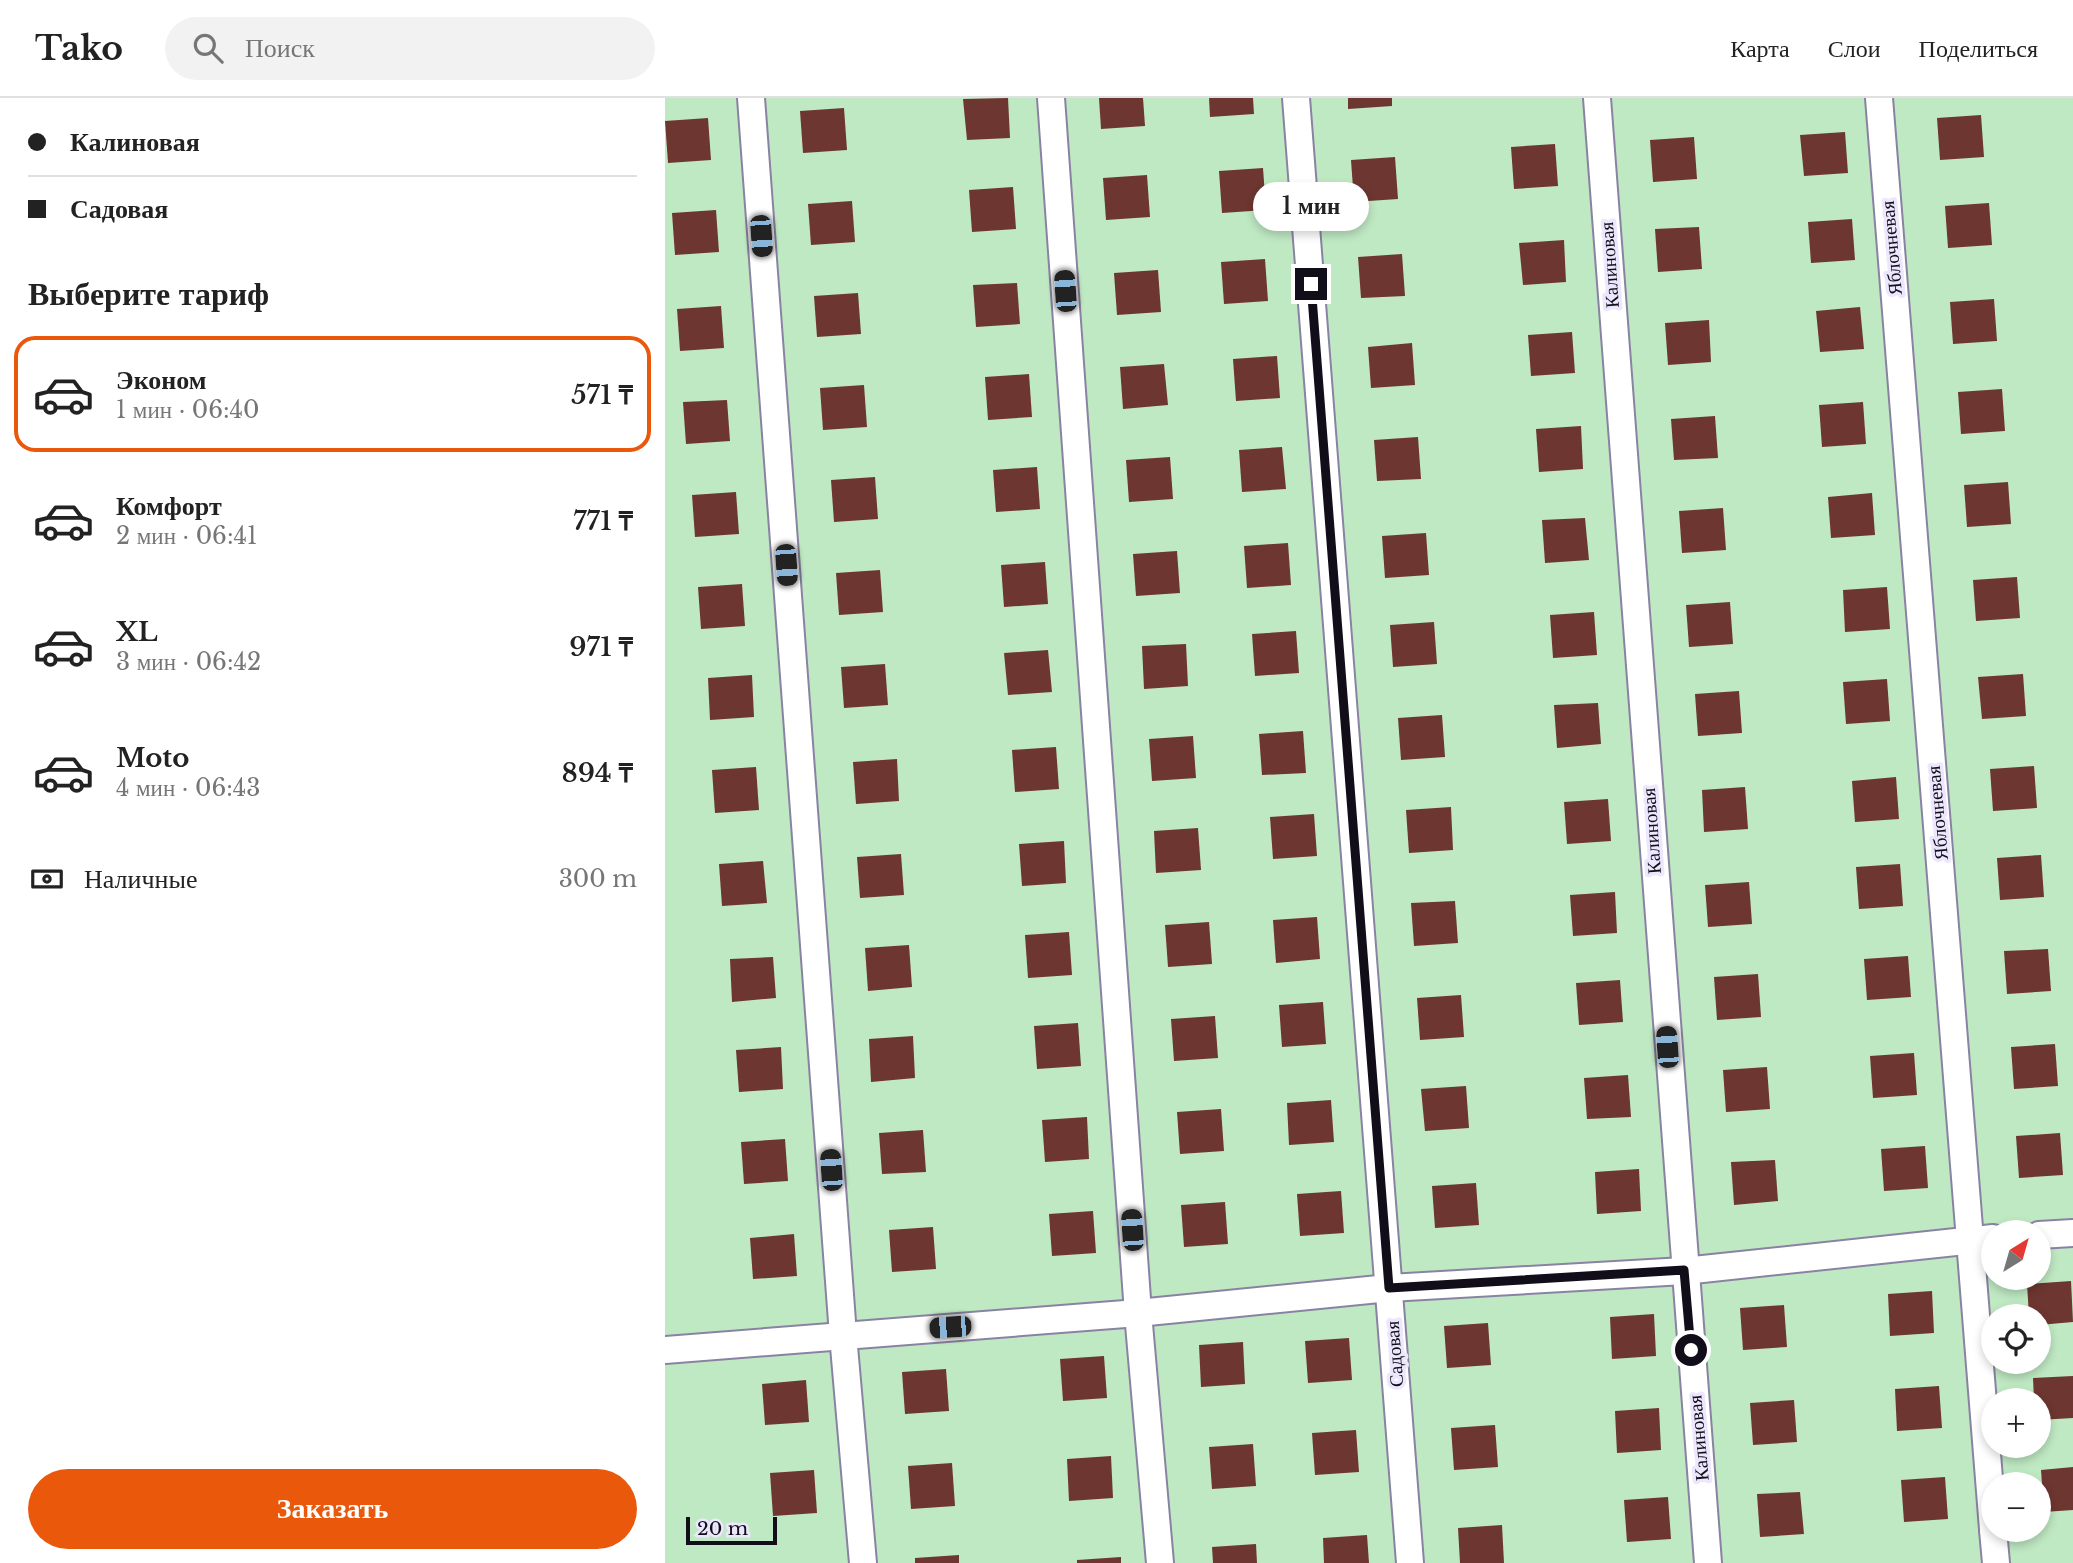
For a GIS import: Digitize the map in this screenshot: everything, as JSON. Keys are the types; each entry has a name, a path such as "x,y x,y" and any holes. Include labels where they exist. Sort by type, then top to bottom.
{"street":[{"path":"751,98 843,1335 863,1563"},
{"path":"1051,98 1138,1313 1160,1563"},
{"name":"Садовая","path":"1296,98 1410,1563"},
{"name":"Калиновая","path":"1597,98 1684,1270 1709,1563"},
{"name":"Яблочневая","path":"1879,98 1981,1228"},
{"path":"2051,1235 2073,1233"},
{"path":"665,1350 1138,1313 1389,1288 1684,1270 1981,1239"},
{"name":"Яблочневая","path":"1984,1290 1991,1472"},
{"name":"Яблочневая","path":"1994,1542 1996,1563"}],"green space":[{"path":"665,98 2073,98 2073,1563 665,1563"}],"building":[{"path":"1008,98 1010,138 967,140 963,99"},
{"path":"1099,98 1143,98 1145,126 1101,129"},
{"path":"1209,98 1253,98 1254,114 1210,117"},
{"path":"1348,98 1392,98 1392,106 1348,109"},
{"path":"844,108 847,150 803,153 800,111"},
{"path":"1981,115 1984,157 1940,160 1937,118"},
{"path":"708,118 711,160 668,163 665,121"},
{"path":"1845,132 1848,173 1804,176 1800,135"},
{"path":"1694,137 1697,179 1653,182 1650,140"},
{"path":"1555,144 1558,186 1514,189 1511,147"},
{"path":"1395,157 1398,199 1354,202 1351,160"},
{"path":"1263,168 1266,210 1222,213 1219,171"},
{"path":"1147,175 1150,217 1106,220 1103,178"},
{"path":"1013,187 1016,229 972,232 969,190"},
{"path":"852,201 855,242 811,245 808,204"},
{"path":"1989,203 1992,245 1948,248 1945,206"},
{"path":"716,210 719,252 675,255 672,213"},
{"path":"1852,219 1855,260 1811,263 1808,222"},
{"path":"1699,227 1702,269 1658,272 1655,229"},
{"path":"1564,240 1566,282 1523,285 1519,243"},
{"path":"1402,254 1405,296 1361,298 1358,257"},
{"path":"1265,259 1268,301 1224,304 1221,262"},
{"path":"1158,270 1161,312 1117,315 1114,273"},
{"path":"1017,283 1020,324 976,327 973,285"},
{"path":"858,293 861,334 817,337 814,296"},
{"path":"1994,299 1997,341 1953,344 1950,302"},
{"path":"721,306 724,348 680,351 677,309"},
{"path":"1860,307 1864,349 1820,352 1816,311"},
{"path":"1709,320 1711,362 1668,365 1665,323"},
{"path":"1572,332 1575,373 1531,376 1528,335"},
{"path":"1412,343 1415,385 1371,388 1368,347"},
{"path":"1277,356 1280,398 1236,401 1233,359"},
{"path":"1164,364 1168,405 1123,409 1120,367"},
{"path":"1029,374 1032,417 988,420 985,377"},
{"path":"864,385 867,427 823,430 820,388"},
{"path":"2002,389 2005,431 1961,434 1958,392"},
{"path":"727,400 730,441 686,444 683,402"},
{"path":"1863,402 1866,444 1822,447 1819,405"},
{"path":"1715,416 1718,458 1674,460 1671,419"},
{"path":"1581,426 1583,469 1539,472 1536,429"},
{"path":"1418,437 1421,479 1377,481 1374,440"},
{"path":"1282,447 1286,489 1242,492 1239,450"},
{"path":"1170,457 1173,499 1129,502 1126,460"},
{"path":"1037,467 1040,509 996,512 993,470"},
{"path":"875,477 878,519 834,522 831,480"},
{"path":"2008,482 2011,524 1967,527 1964,485"},
{"path":"736,492 739,534 695,537 692,495"},
{"path":"1872,493 1875,535 1831,538 1828,497"},
{"path":"1723,508 1726,550 1682,553 1679,511"},
{"path":"1585,518 1589,560 1545,563 1542,520"},
{"path":"1426,533 1429,575 1385,578 1382,536"},
{"path":"1288,543 1291,585 1247,588 1244,546"},
{"path":"1177,551 1180,593 1136,596 1133,554"},
{"path":"1045,562 1048,604 1004,607 1001,565"},
{"path":"880,570 883,612 839,615 836,573"},
{"path":"2017,577 2020,618 1976,621 1973,580"},
{"path":"742,584 745,626 701,629 698,587"},
{"path":"1887,587 1890,629 1845,632 1843,590"},
{"path":"1730,602 1733,644 1689,647 1686,605"},
{"path":"1594,612 1597,655 1553,658 1550,615"},
{"path":"1434,622 1437,664 1393,667 1390,625"},
{"path":"1296,631 1299,673 1255,676 1252,634"},
{"path":"1186,644 1188,686 1144,689 1142,646"},
{"path":"1048,650 1052,692 1008,695 1004,653"},
{"path":"885,664 888,705 844,708 841,667"},
{"path":"2023,674 2026,716 1982,719 1978,677"},
{"path":"752,675 754,717 710,720 708,678"},
{"path":"1887,679 1890,721 1846,724 1843,682"},
{"path":"1739,691 1742,733 1698,736 1695,694"},
{"path":"1598,703 1601,744 1557,748 1554,705"},
{"path":"1442,715 1445,757 1401,760 1398,718"},
{"path":"1303,731 1306,773 1262,775 1259,734"},
{"path":"1193,736 1196,778 1152,781 1149,739"},
{"path":"1056,747 1059,789 1015,792 1012,750"},
{"path":"897,759 899,801 856,804 853,762"},
{"path":"2034,766 2037,808 1993,811 1990,769"},
{"path":"756,767 759,810 715,813 712,770"},
{"path":"1896,777 1899,819 1855,822 1852,781"},
{"path":"1745,787 1748,829 1704,832 1702,790"},
{"path":"1608,799 1611,841 1567,844 1564,802"},
{"path":"1451,807 1453,850 1409,853 1406,810"},
{"path":"1314,814 1317,856 1273,859 1270,817"},
{"path":"1198,828 1201,870 1156,873 1154,831"},
{"path":"1064,841 1066,883 1022,886 1019,844"},
{"path":"901,854 904,895 860,898 857,857"},
{"path":"2041,855 2044,897 2000,900 1997,858"},
{"path":"763,861 767,903 722,906 719,864"},
{"path":"1900,864 1903,906 1859,909 1856,867"},
{"path":"1749,882 1752,924 1708,927 1705,885"},
{"path":"1615,892 1617,933 1573,936 1570,895"},
{"path":"1455,901 1458,943 1414,946 1411,903"},
{"path":"1317,917 1320,959 1276,963 1273,920"},
{"path":"1209,922 1212,964 1168,967 1165,925"},
{"path":"1069,932 1072,975 1028,978 1025,935"},
{"path":"909,945 912,987 868,991 865,948"},
{"path":"2048,949 2051,991 2007,994 2004,951"},
{"path":"1908,956 1911,997 1867,1000 1864,959"},
{"path":"773,957 776,998 732,1002 730,959"},
{"path":"1758,974 1761,1017 1717,1020 1714,977"},
{"path":"1620,980 1623,1022 1579,1025 1576,983"},
{"path":"1461,995 1464,1037 1420,1040 1417,998"},
{"path":"1323,1002 1326,1044 1282,1047 1279,1005"},
{"path":"1215,1016 1218,1058 1174,1061 1171,1019"},
{"path":"1078,1023 1081,1066 1037,1069 1034,1026"},
{"path":"913,1036 915,1078 871,1082 869,1039"},
{"path":"2055,1044 2058,1086 2014,1089 2011,1047"},
{"path":"781,1047 783,1089 739,1092 736,1050"},
{"path":"1914,1053 1917,1095 1873,1098 1870,1056"},
{"path":"1767,1067 1770,1109 1726,1112 1723,1070"},
{"path":"1628,1075 1631,1117 1587,1119 1584,1078"},
{"path":"1466,1086 1469,1128 1425,1131 1421,1089"},
{"path":"1331,1100 1334,1142 1289,1145 1287,1103"},
{"path":"1221,1109 1224,1151 1180,1154 1177,1112"},
{"path":"1087,1117 1089,1159 1045,1162 1042,1120"},
{"path":"923,1130 926,1172 882,1174 879,1133"},
{"path":"2060,1133 2063,1175 2019,1178 2016,1136"},
{"path":"785,1139 788,1181 744,1184 741,1142"},
{"path":"1925,1146 1928,1188 1884,1191 1881,1149"},
{"path":"1775,1160 1778,1201 1734,1205 1731,1162"},
{"path":"1639,1169 1641,1211 1597,1214 1595,1172"},
{"path":"1476,1183 1479,1225 1435,1228 1432,1186"},
{"path":"1341,1191 1344,1233 1300,1236 1297,1194"},
{"path":"1225,1202 1228,1244 1184,1247 1181,1205"},
{"path":"1093,1211 1096,1253 1052,1256 1049,1214"},
{"path":"933,1227 936,1269 892,1272 889,1230"},
{"path":"794,1234 797,1276 753,1279 750,1238"},
{"path":"2071,1281 2073,1322 2051,1324 2051,1304 2028,1304 2027,1290 2051,1290 2051,1282"},
{"path":"1932,1291 1934,1333 1890,1336 1888,1294"},
{"path":"1784,1305 1787,1347 1743,1350 1740,1308"},
{"path":"1654,1314 1656,1356 1612,1359 1610,1317"},
{"path":"1488,1323 1491,1365 1447,1368 1444,1326"},
{"path":"1349,1338 1352,1380 1308,1383 1305,1341"},
{"path":"1243,1342 1245,1384 1201,1387 1199,1345"},
{"path":"1104,1356 1107,1398 1063,1401 1060,1359"},
{"path":"946,1369 949,1411 905,1414 902,1372"},
{"path":"2073,1376 2073,1418 2051,1419 2051,1388 2033,1388 2033,1378"},
{"path":"806,1380 809,1422 765,1425 762,1384"},
{"path":"1939,1386 1942,1428 1897,1431 1895,1389"},
{"path":"1794,1400 1797,1442 1753,1445 1750,1403"},
{"path":"1659,1408 1661,1450 1617,1453 1615,1411"},
{"path":"1495,1425 1498,1467 1454,1470 1451,1428"},
{"path":"1356,1430 1359,1472 1315,1475 1312,1433"},
{"path":"1253,1444 1256,1486 1212,1489 1209,1447"},
{"path":"1111,1456 1113,1498 1069,1501 1067,1459"},
{"path":"952,1463 955,1506 911,1509 908,1466"},
{"path":"2073,1467 2073,1510 2051,1512 2051,1472 2041,1470"},
{"path":"814,1470 817,1513 773,1516 770,1473"},
{"path":"1945,1477 1948,1519 1904,1522 1901,1480"},
{"path":"1800,1492 1804,1534 1760,1537 1757,1494"},
{"path":"1668,1497 1671,1539 1627,1542 1624,1500"},
{"path":"1502,1525 1504,1563 1460,1563 1458,1528"},
{"path":"1367,1535 1369,1563 1324,1563 1323,1538"},
{"path":"1256,1544 1257,1563 1213,1563 1212,1547"},
{"path":"959,1555 959,1563 915,1563 915,1558"},
{"path":"1121,1557 1121,1563 1077,1563 1077,1560"}],"route":[{"path":"1311,284 1389,1288 1684,1270 1691,1350"}]}
